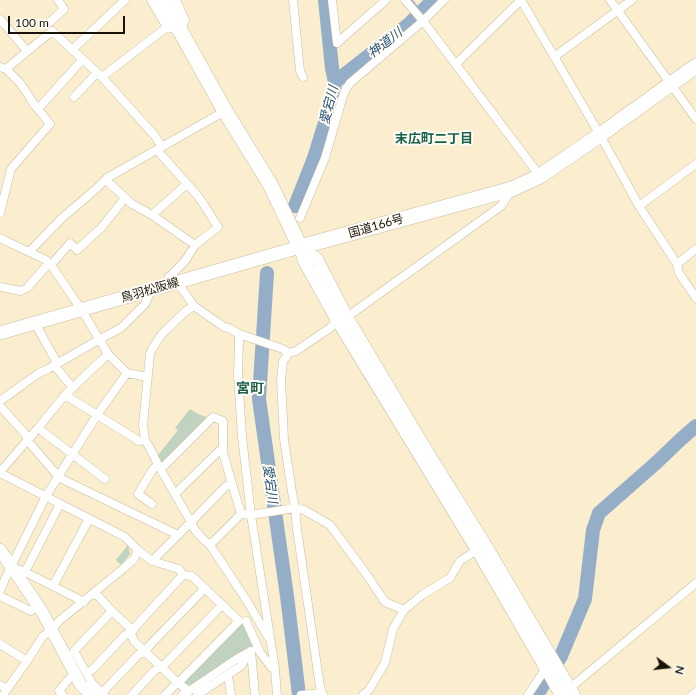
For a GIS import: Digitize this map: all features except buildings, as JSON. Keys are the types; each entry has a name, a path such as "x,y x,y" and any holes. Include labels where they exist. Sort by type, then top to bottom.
{"highway":[{"path":"170,4 174,29 270,184 300,247"},
{"name":"国道166号","path":"300,247 512,189 540,176 696,66"}],"main road":[{"name":"鳥羽松阪線","path":"0,333 300,247"}],"street":[{"path":"50,22 64,9 58,0"},
{"path":"72,50 125,0"},
{"path":"74,97 100,75 174,29 150,0"},
{"path":"293,0 300,71 303,77"},
{"path":"332,0 337,43 386,0"},
{"path":"405,0 456,64 540,176"},
{"path":"300,218 325,158 346,89 444,0"},
{"path":"456,64 521,0 600,135 639,206 677,264 679,273 696,298"},
{"path":"610,0 696,119"},
{"path":"554,57 632,0"},
{"path":"0,19 27,52"},
{"path":"0,213 11,169 50,124 20,83 3,68 27,52 52,31 100,75 155,136 160,149 204,205 218,227 195,246 185,261 169,277 175,282 194,306 224,327 286,351 296,351 501,206 512,189"},
{"path":"38,109 83,59"},
{"path":"29,252 61,219 106,180 225,111"},
{"path":"639,206 696,164"},
{"path":"106,180 132,204 195,246"},
{"path":"152,216 187,184"},
{"path":"0,287 22,291 28,288 70,243 77,250 101,228 125,198"},
{"path":"0,238 46,260 81,309 108,354 127,373 147,377"},
{"path":"300,247 317,259 342,318 430,456 481,547 552,668 568,692 696,583"},
{"path":"677,264 696,248"},
{"path":"0,402 40,373 121,328 145,304 152,290"},
{"path":"194,306 186,311 162,334 152,349 147,377 143,425 145,440 195,530 210,545 247,601 270,642"},
{"path":"35,323 56,364 72,387"},
{"path":"242,335 239,340 238,375 242,436 251,515 275,669 277,695"},
{"path":"286,351 282,372 284,439 320,687 323,694 301,695"},
{"path":"108,354 72,387 0,473 125,537 152,561 179,569 183,575 192,576 239,621 165,695"},
{"path":"0,591 46,496 97,415 127,373"},
{"path":"65,395 139,441 145,440"},
{"path":"0,406 26,435 27,440 58,476 69,484 178,535"},
{"path":"152,504 138,494 153,469 160,467 213,418 223,421 224,453 241,514"},
{"path":"38,428 105,479"},
{"path":"175,494 220,451 224,453"},
{"path":"152,561 226,486 232,484"},
{"path":"25,572 60,504"},
{"path":"241,514 251,515 295,508 304,510 330,525 385,602 404,610"},
{"path":"210,545 241,514"},
{"path":"53,586 89,519"},
{"path":"363,695 369,690 385,664 393,629 404,610 422,595 450,578 460,561 481,547"},
{"path":"0,550 81,674"},
{"path":"3,690 27,661 43,636 52,630 59,621 94,594 134,559 138,550"},
{"path":"11,566 84,602"},
{"path":"131,634 135,627 183,575"},
{"path":"112,611 74,651 81,674 81,685 100,694 139,654 145,652 205,588"},
{"path":"94,594 98,596 128,626 134,641 178,683 185,693 251,651"},
{"path":"0,596 31,611 37,605"},
{"path":"132,695 155,670 161,667 222,605"},
{"path":"246,621 260,652 271,667 275,669"},
{"path":"63,695 59,691 68,680 93,669 125,635 131,634"},
{"path":"0,644 27,661"},
{"path":"197,695 206,693 227,675 241,666 251,651"},
{"path":"251,651 255,695"},
{"path":"528,695 552,668"},
{"path":"227,675 231,695"},
{"path":"692,695 696,692"}],"green space":[{"path":"190,409 209,418 164,462 161,461 158,455 178,430 175,428"},
{"path":"128,545 130,554 121,565 116,560"},
{"path":"242,622 255,645 191,686 184,684 186,681"}],"waterway":[{"name":"愛宕川","path":"295,206 314,158 327,116 335,82 332,68 325,0"},
{"path":"411,0 421,12"},
{"name":"神道川","path":"335,82 409,24 433,0"},
{"name":"愛宕川","path":"267,273 259,399 287,596 299,695"},
{"path":"537,695 561,656 585,599 593,530 599,513 696,426"}],"district":[{"name":"末広町二丁目","path":"434,139"},
{"name":"宮町","path":"250,388"}]}
